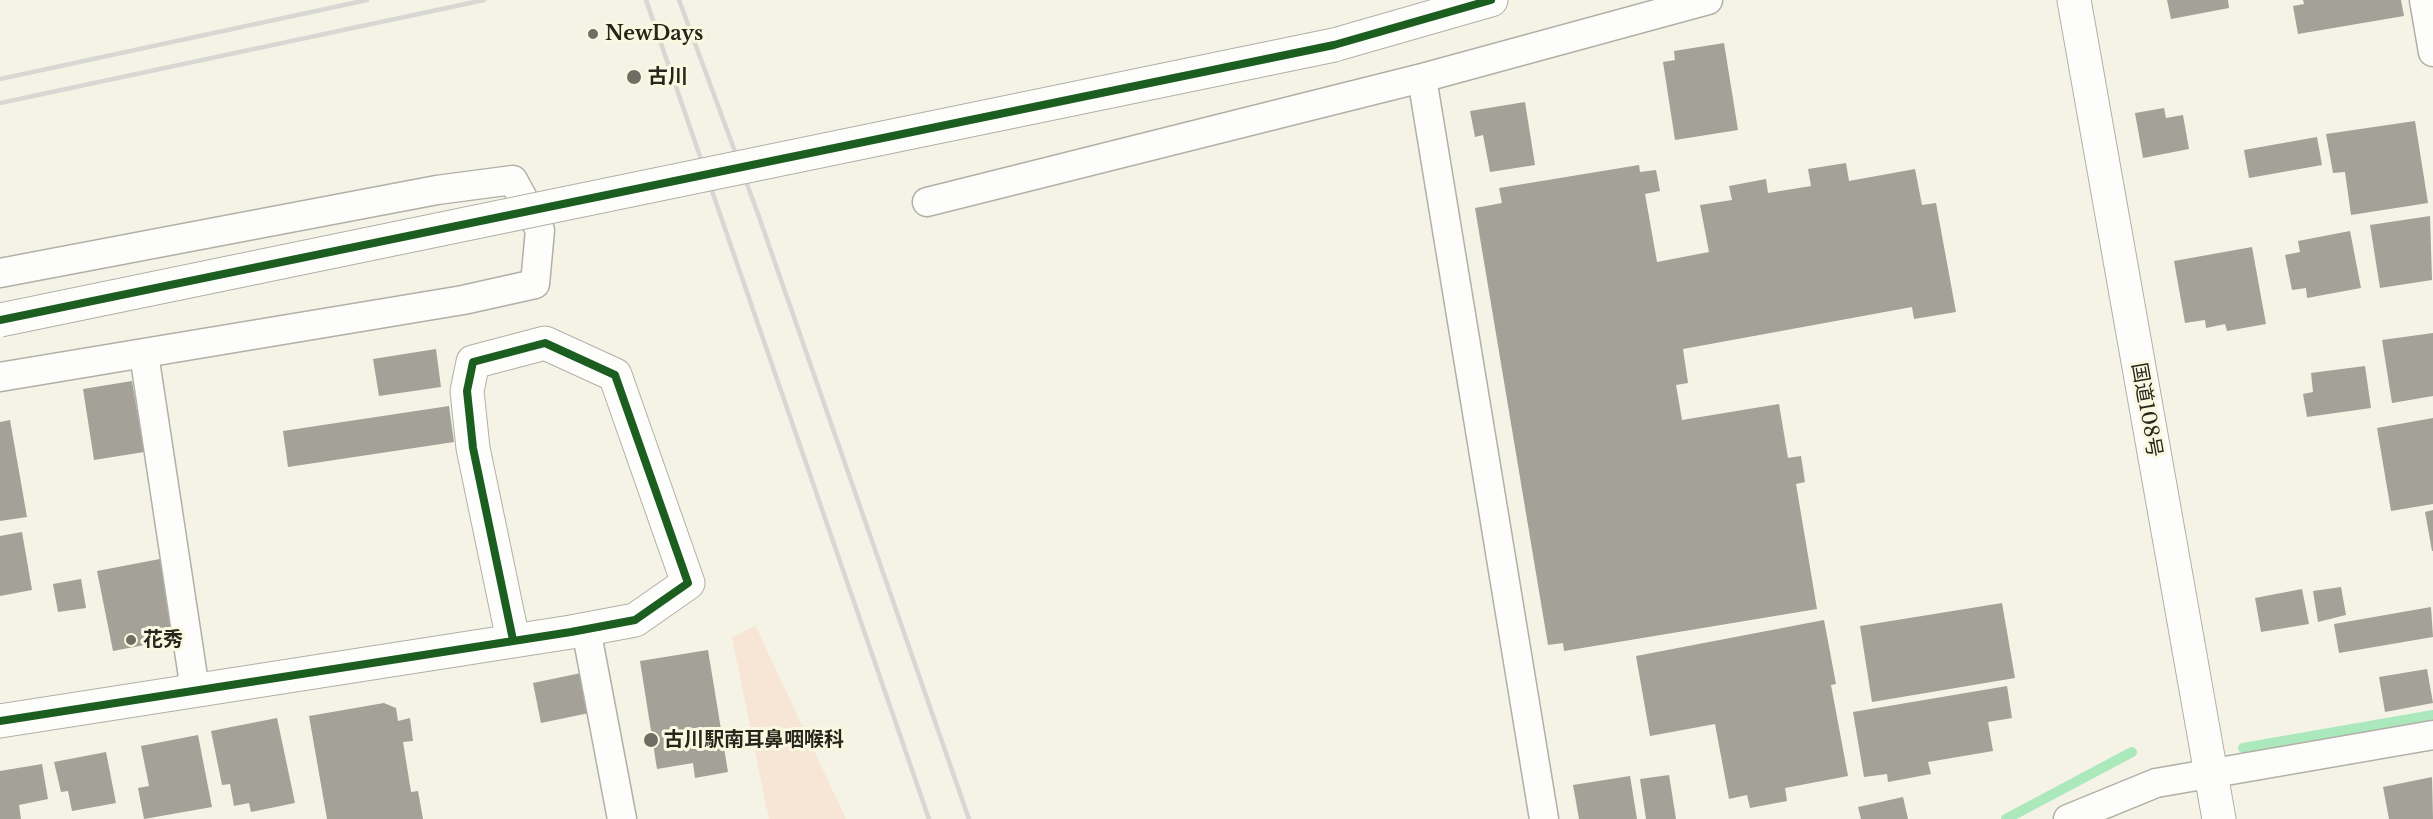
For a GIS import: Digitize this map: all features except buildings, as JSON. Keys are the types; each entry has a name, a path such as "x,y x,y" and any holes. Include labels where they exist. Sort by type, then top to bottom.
{"main road":[{"path":"0,320 1334,45 1491,0"},
{"name":"国道108号","path":"2074,0 2219,819"},
{"path":"0,721 586,629 636,620 688,583 615,375 545,343 473,362 467,391 474,448 513,640"}],"street":[{"path":"927,202 1422,78 1708,0"},
{"path":"2424,0 2433,52"},
{"path":"1422,78 1544,819"},
{"path":"0,273 437,190 513,180 540,230 535,284 463,300 0,377"},
{"path":"144,354 195,690"},
{"path":"586,629 622,819"},
{"path":"2068,819 2156,783 2433,735"}],"shaded area":[{"path":"755,625 846,819 769,819 732,638"}],"waterway":[{"path":"2243,748 2433,715"},
{"path":"2006,819 2132,752"}],"railway":[{"path":"0,79 367,0"},
{"path":"0,103 484,0"},
{"path":"646,0 929,819"},
{"path":"679,0 758,214 969,819"}],"cycle path":[{"path":"0,320 1334,45 1491,0"},
{"path":"0,721 571,632 635,620 688,583 615,375 545,343 473,362 467,391 473,448 513,640"}],"place":[{"name":"NewDays","path":"593,34"},
{"name":"古川","path":"634,77"},
{"name":"花秀","path":"131,640"},
{"name":"古川駅南耳鼻咽喉科","path":"651,740"}]}
